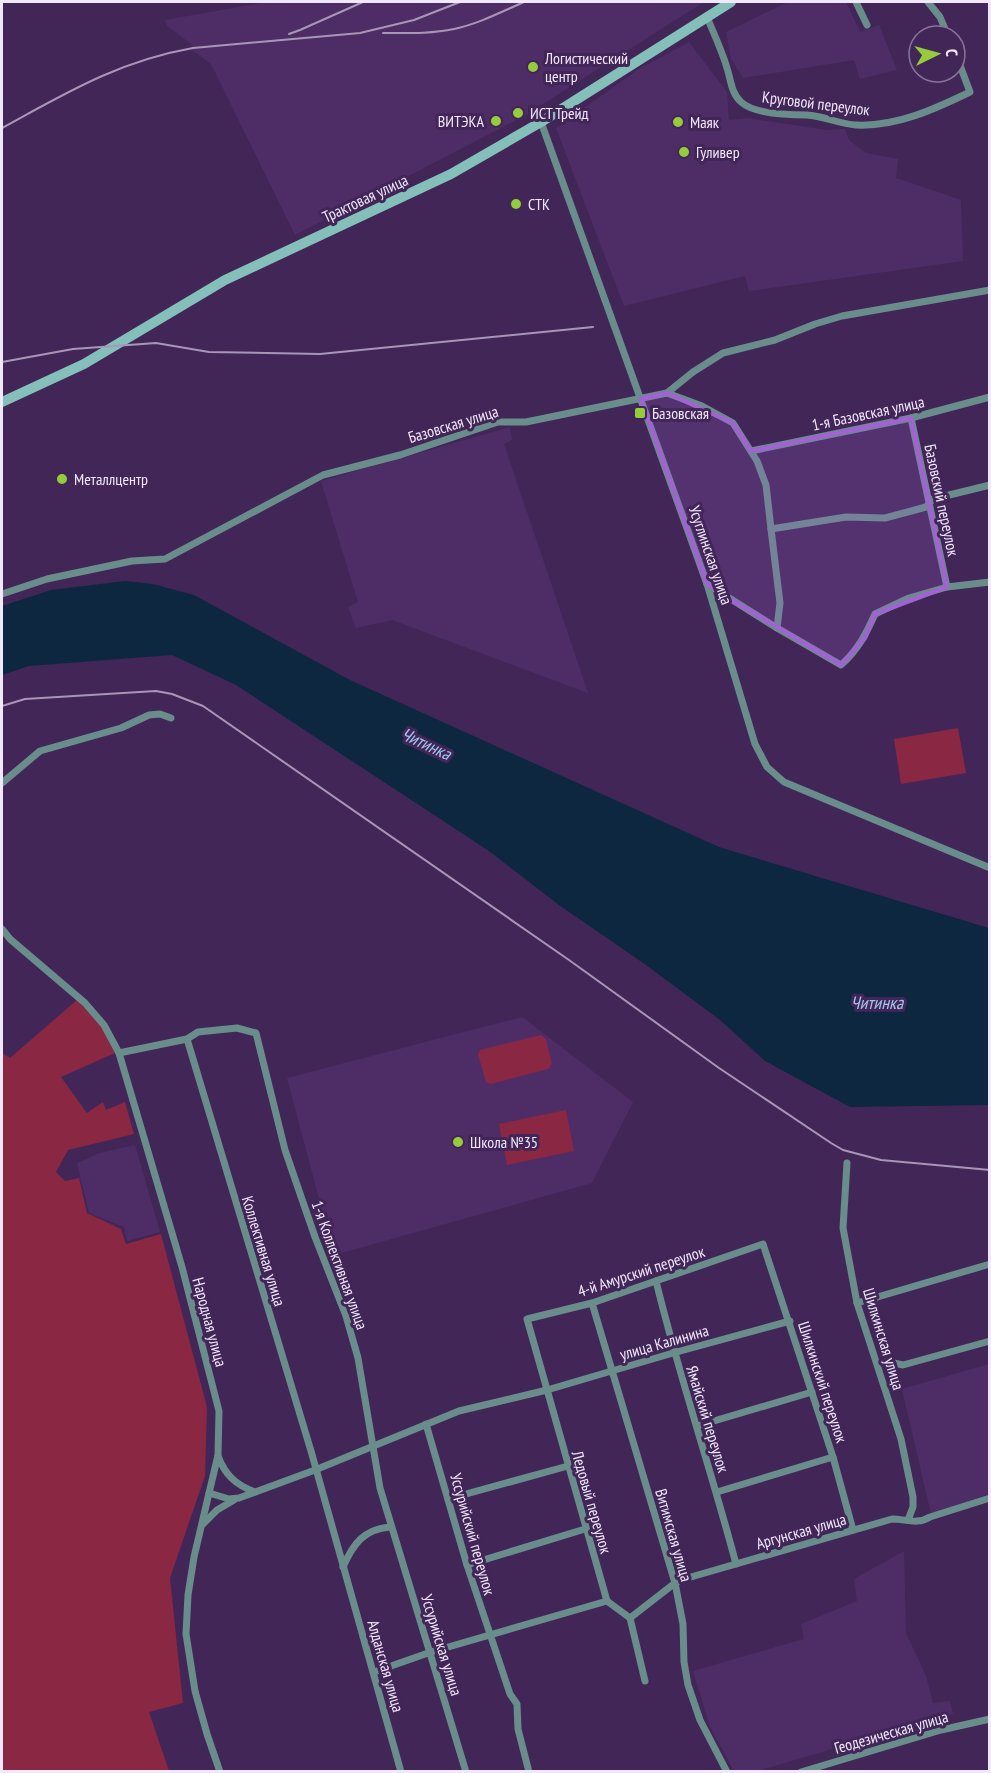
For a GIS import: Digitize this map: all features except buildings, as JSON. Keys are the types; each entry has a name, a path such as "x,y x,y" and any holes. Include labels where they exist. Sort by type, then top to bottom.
{"main road":[{"name":"Трактовая улица","path":"2,402 84,364 225,280 451,174 541,123 731,2"}],"street":[{"path":"856,2 867,25"},
{"path":"928,2 943,24"},
{"name":"Круговой переулок","path":"707,17 727,68 732,88 739,100 749,108 787,115 820,116 840,123 856,125 893,122 970,92 967,84"},
{"name":"Усуглинская улица","path":"541,123 707,584 755,744 767,767 784,782 990,868"},
{"name":"Базовская улица","path":"2,594 47,579 132,561 165,559 323,474 400,454 498,422 526,422 667,393 693,372 723,353 775,340 842,316 990,290"},
{"path":"667,393 702,406 733,423 751,451 766,485 780,603 777,628"},
{"name":"1-я Базовская улица","path":"751,451 911,418 990,398"},
{"name":"Базовский переулок","path":"911,418 947,587"},
{"path":"771,529 846,517 885,518 926,507 933,499 990,485"},
{"path":"707,584 841,665 855,652 865,638 875,614 909,598 947,587 990,582"},
{"path":"2,783 40,751 121,728 149,715 160,714 171,718"},
{"name":"Народная улица","path":"2,929 10,939 85,1003 104,1025 119,1053 182,1267 219,1411 218,1455 200,1529 190,1585 186,1634 195,1690 220,1772"},
{"name":"1-я Коллективная улица","path":"187,1040 198,1032 237,1028 256,1033 285,1150 315,1237 346,1316 358,1358 380,1488 390,1527"},
{"path":"119,1053 187,1040"},
{"name":"Коллективная улица","path":"187,1040 343,1567"},
{"name":"Шилкинская улица","path":"847,1163 843,1228 857,1303 901,1439 913,1497 908,1520"},
{"name":"4-й Амурский переулок","path":"527,1319 592,1303 763,1244"},
{"name":"Шилкинский переулок","path":"763,1244 833,1457 853,1530"},
{"path":"857,1303 990,1264"},
{"name":"Ямайский переулок","path":"656,1281 673,1353 717,1492 736,1564"},
{"path":"873,1298 889,1362 903,1365 990,1341"},
{"name":"Витимская улица","path":"592,1303 675,1583 683,1624 684,1662 688,1685 700,1720 728,1772"},
{"name":"Ледовый переулок","path":"527,1319 607,1601"},
{"name":"улица Калинина","path":"547,1390 790,1321"},
{"path":"200,1529 217,1510 239,1498 315,1470 459,1411 547,1390"},
{"path":"697,1426 812,1392"},
{"name":"Уссурийский переулок","path":"426,1424 467,1565 510,1694 517,1704 518,1729 529,1772"},
{"path":"218,1455 222,1468 231,1479 242,1488 255,1492"},
{"path":"717,1492 833,1457"},
{"path":"448,1499 568,1466"},
{"path":"209,1493 229,1499 239,1498"},
{"name":"Аргунская улица","path":"630,1618 675,1583 892,1519 922,1521 990,1498"},
{"path":"343,1567 356,1541 371,1532 390,1527"},
{"name":"Уссурийская улица","path":"390,1527 431,1652 466,1772"},
{"path":"467,1565 585,1530"},
{"name":"Алданская улица","path":"343,1567 401,1772"},
{"path":"374,1672 431,1652 607,1601 630,1618 645,1681"},
{"path":"988,1719 990,1728"},
{"name":"Геодезическая улица","path":"801,1772 941,1730 988,1719"}],"highlighted area":[{"path":"667,393 733,423 751,451 911,418 947,587 875,614 865,638 841,665 707,584 641,399"}],"shaded area":[{"path":"267,2 704,2 524,116 295,235 211,64 192,50 191,44 167,26 165,20"},
{"path":"788,2 846,2 860,32 879,25 897,70 860,79 854,60 743,78 731,59 726,32"},
{"path":"689,42 727,92 729,120 748,118 826,130 845,129 849,140 866,153 898,159 896,178 961,200 963,261 749,291 745,276 624,306 556,128 639,69"},
{"path":"510,427 512,440 504,444 588,693 392,620 356,628 348,607 358,602 321,481"},
{"path":"958,728 966,773 901,784 894,739"},
{"path":"77,1000 104,1028 115,1053 61,1077 87,1113 103,1102 106,1110 125,1102 134,1134 68,1150 56,1172 65,1181 79,1178 87,1213 121,1229 126,1244 161,1234 207,1407 205,1476 170,1578 183,1703 149,1712 169,1771 2,1771 2,1053 10,1058"},
{"name":"Школа №35","path":"522,1017 633,1102 592,1183 334,1255 287,1078"},
{"path":"541,1035 546,1039 552,1064 548,1069 491,1084 486,1082 478,1054 480,1050"},
{"path":"566,1110 574,1151 507,1165 499,1124"},
{"path":"135,1145 160,1232 127,1241 124,1227 89,1213 77,1163 100,1153"},
{"path":"989,1364 989,1494 931,1514 902,1389"},
{"path":"904,1551 906,1633 926,1676 933,1703 950,1701 953,1714 757,1771 734,1771 710,1727 693,1671 804,1639 801,1624 857,1601 854,1579"}],"water":[{"name":"Читинка","path":"125,581 153,584 194,595 350,680 719,847 989,928 989,1105 850,1107 765,1061 720,1020 559,905 489,851 236,685 172,655 29,666 2,675 2,606 51,590"}],"railway":[{"path":"289,34 363,2"},
{"path":"2,128 94,80 141,61 166,54 193,48 360,33 414,20 460,2"},
{"path":"383,33 445,31 481,21 524,2"},
{"path":"2,362 73,349 156,343 209,352 320,354 593,327"},
{"path":"2,706 25,699 156,691 172,694 203,706 569,960 719,1068 831,1143 843,1150 881,1160 990,1170"}],"place":[{"name":"Логистический центр","path":"533,67"},
{"name":"ИСТ Трейд","path":"518,113"},
{"name":"ВИТЭКА","path":"496,121"},
{"name":"Маяк","path":"678,122"},
{"name":"Гуливер","path":"684,152"},
{"name":"СТК","path":"516,204"},
{"name":"Базовская","path":"640,413"},
{"name":"Металлцентр","path":"62,479"},
{"name":"Школа №35","path":"458,1142"}]}
